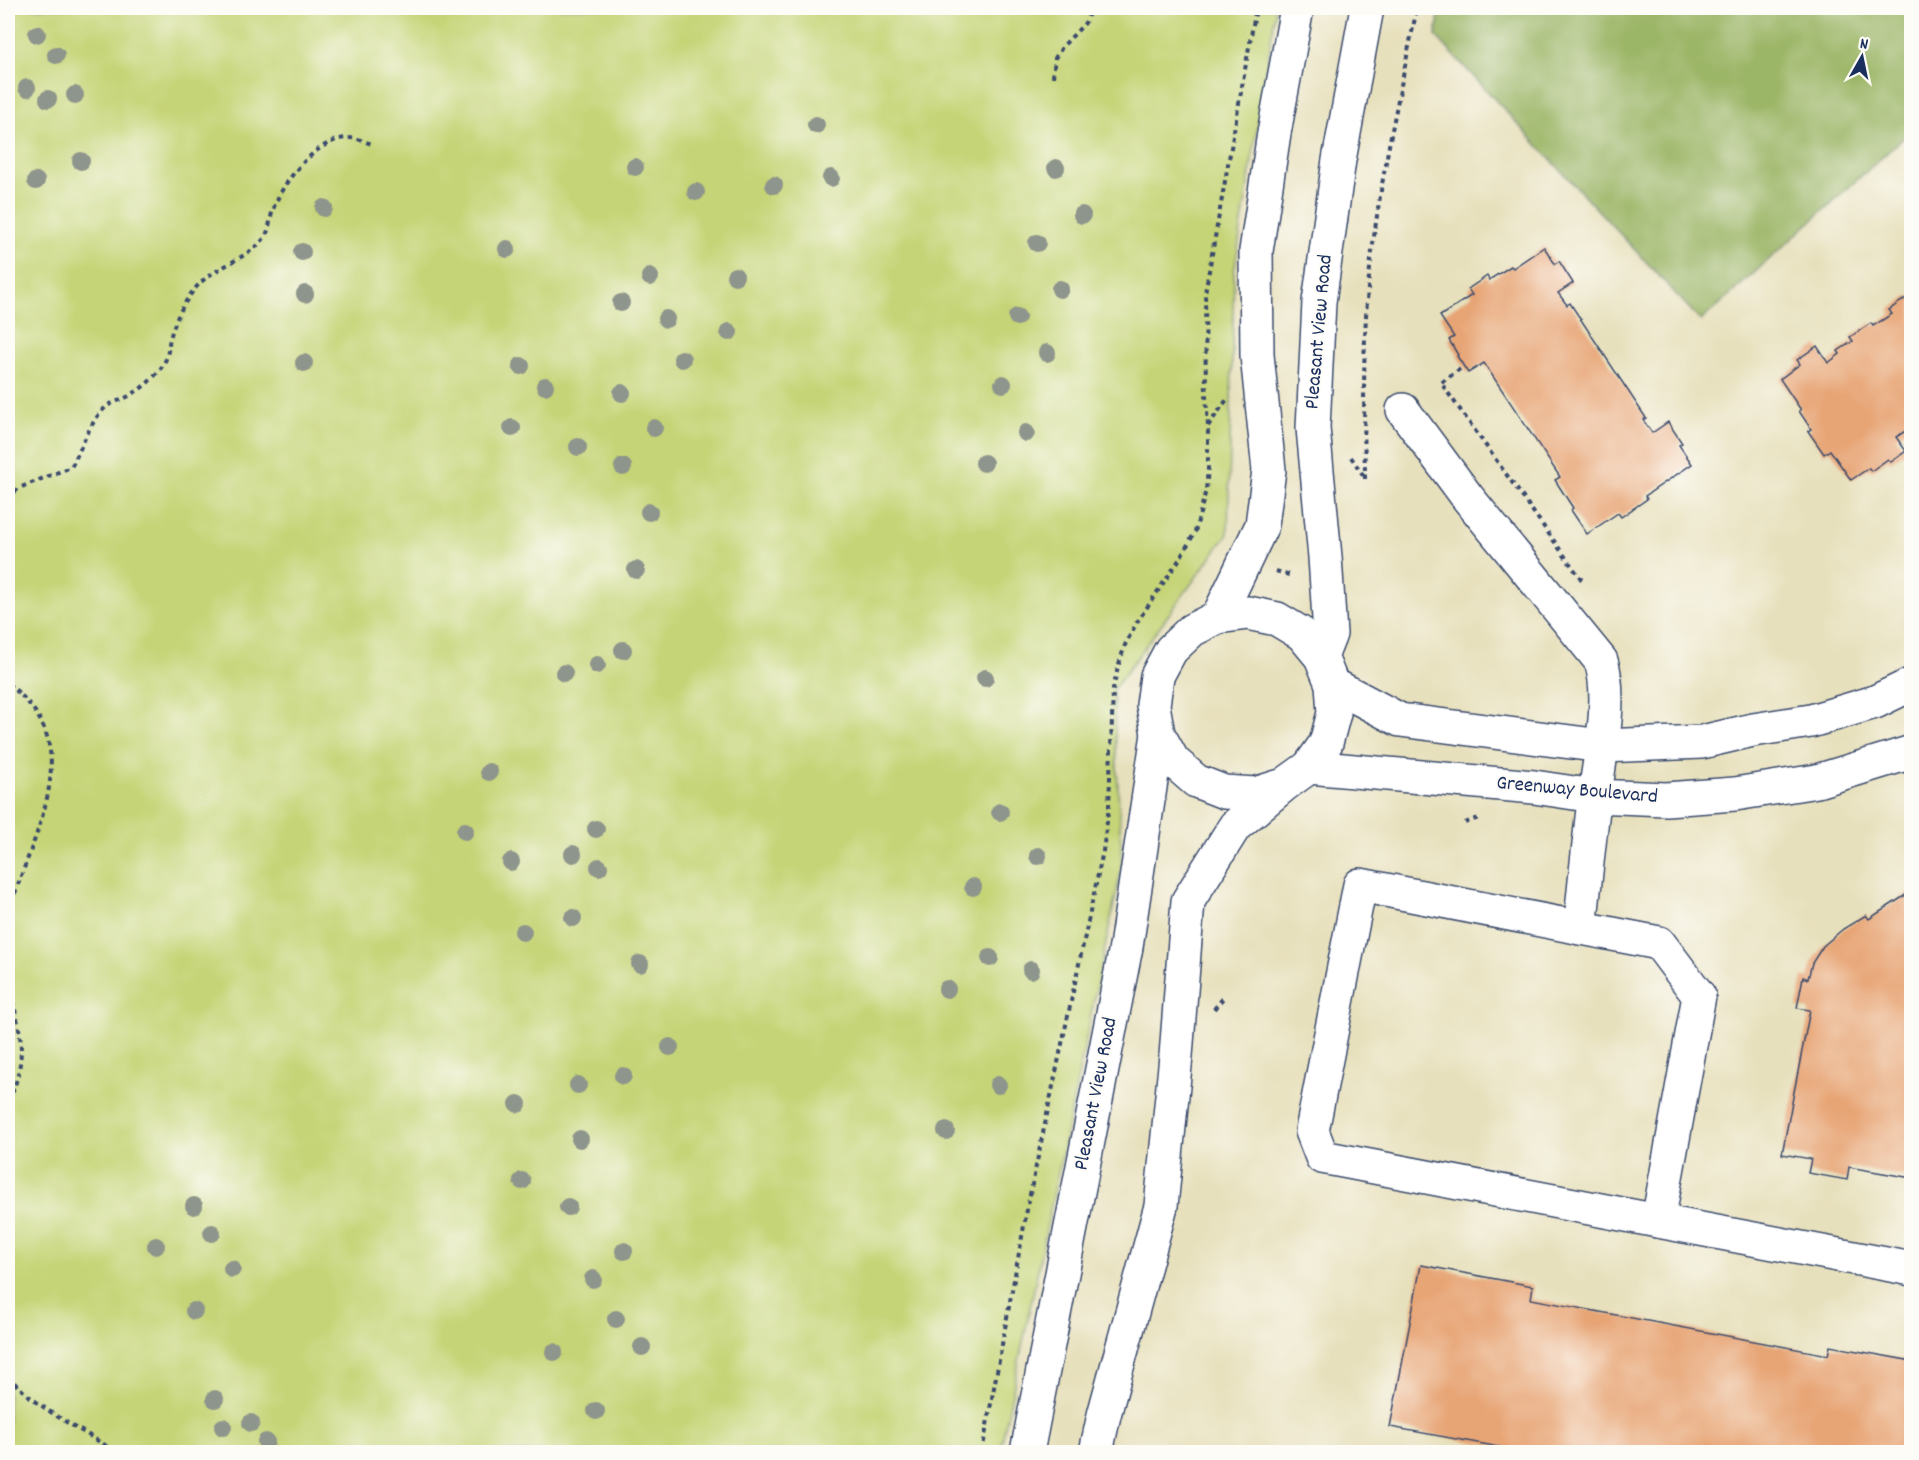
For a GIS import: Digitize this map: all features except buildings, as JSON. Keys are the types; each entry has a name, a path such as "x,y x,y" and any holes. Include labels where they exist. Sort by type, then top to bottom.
{"main road":[{"path":"1218,617 1262,525 1269,470 1257,355 1256,250 1297,8"},
{"name":"Pleasant View Road","path":"1327,670 1330,634 1313,428 1319,302 1339,160 1366,8"},
{"path":"1403,410 1468,498 1601,661 1605,674 1602,746 1594,796 1580,928"},
{"path":"1296,776 1255,794 1224,792 1196,781 1173,761 1158,734 1153,705 1157,676 1171,650 1192,630 1218,617 1248,613 1277,619 1302,634 1327,670 1400,720 1602,746 1702,742 1753,730 1811,721 1875,702 1911,684"},
{"path":"1096,1452 1161,1206 1188,901 1235,826 1296,776 1326,742 1334,714 1327,670"},
{"name":"Pleasant View Road","path":"1027,1452 1126,947 1158,734"},
{"name":"Greenway Boulevard","path":"1296,776 1534,787 1594,796 1666,799 1735,794 1817,781 1911,752"},
{"path":"1658,1221 1699,996 1659,943 1360,885 1312,1131 1322,1157 1658,1221 1911,1269"}],"path":[{"path":"1053,77 1055,58 1085,22 1091,8"},
{"path":"1365,479 1364,362 1371,260 1388,153 1417,8"},
{"path":"8,498 19,488 71,467 97,417 106,407 149,382 166,361 171,335 192,294 205,279 257,247 270,230 272,213 282,192 311,154 331,142 350,138 372,144"},
{"path":"1460,369 1441,383 1585,584"},
{"path":"8,684 30,705 43,725 50,744 51,769 46,801 8,916"},
{"path":"8,983 20,1032 22,1052 19,1074 8,1104"},
{"path":"8,1376 18,1387 50,1412 116,1452"}],"green space":[{"path":"8,8 1276,8 1234,273 1228,534 1113,690 1122,866 1000,1452 8,1452"},
{"path":"1440,8 1911,8 1911,131 1701,321 1436,36"}]}
